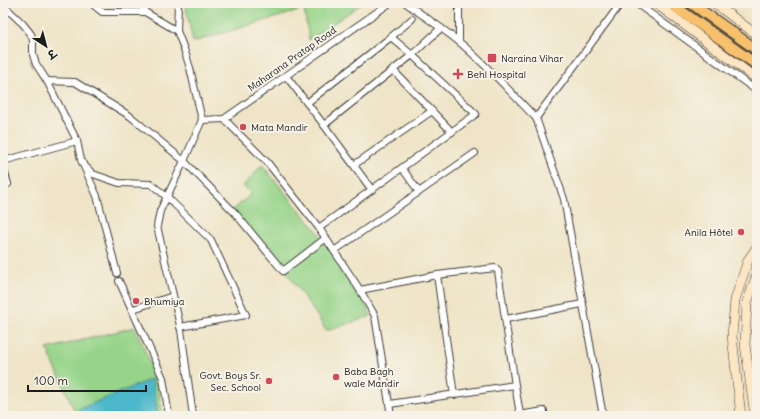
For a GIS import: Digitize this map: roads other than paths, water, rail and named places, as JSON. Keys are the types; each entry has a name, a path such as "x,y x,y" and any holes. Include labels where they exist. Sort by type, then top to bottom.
{"main road":[{"path":"655,3 757,79"},
{"path":"670,3 757,65"},
{"path":"691,3 757,50"},
{"path":"714,3 725,7 757,35"},
{"path":"741,416 732,336 735,300 748,260 757,247"},
{"path":"755,416 746,345 748,303 757,274"}],"street":[{"path":"91,3 102,12 145,12 177,31"},
{"path":"142,3 145,12"},
{"path":"178,3 177,31 190,68 202,120 160,211 157,226 180,327 193,416"},
{"name":"Maharana Pratap Road","path":"224,119 390,3"},
{"path":"406,3 459,41 492,72 536,118 564,199 603,416"},
{"path":"459,3 459,41"},
{"path":"536,118 621,3"},
{"path":"636,3 757,92"},
{"path":"3,5 31,34 33,41 33,55 36,64 47,81 76,141 83,164 97,196 117,273"},
{"path":"307,103 412,19"},
{"path":"324,125 412,55 441,28"},
{"path":"319,228 476,114 391,37"},
{"path":"393,70 452,132"},
{"path":"286,76 372,190"},
{"path":"47,81 75,82 130,116 184,161 235,213 283,271 326,238"},
{"path":"354,165 432,110"},
{"path":"202,120 224,119 267,162 319,228 360,290 376,316 391,416"},
{"path":"3,161 76,141"},
{"path":"334,251 475,153"},
{"path":"83,164 94,174 119,183 151,184 211,240 246,314 180,327"},
{"path":"3,167 8,184 3,185"},
{"path":"402,168 419,192"},
{"path":"360,290 437,275 493,268 497,269 506,319 519,416 544,411"},
{"path":"437,275 454,395"},
{"path":"119,281 163,378 169,416"},
{"path":"133,309 173,296"},
{"path":"506,319 582,304"},
{"path":"390,404 515,385"}],"water":[{"path":"152,379 158,416 82,416 79,409"}],"place":[{"name":"Naraina Vihar","path":"492,58"},
{"name":"Behl Hospital","path":"458,74"},
{"name":"Mata Mandir","path":"243,127"},
{"name":"Anila Hôtel","path":"741,232"},
{"name":"Bhumiya","path":"136,301"},
{"name":"Baba Bagh wale Mandir","path":"336,377"},
{"name":"Govt. Boys Sr. Sec. School","path":"269,381"}]}
